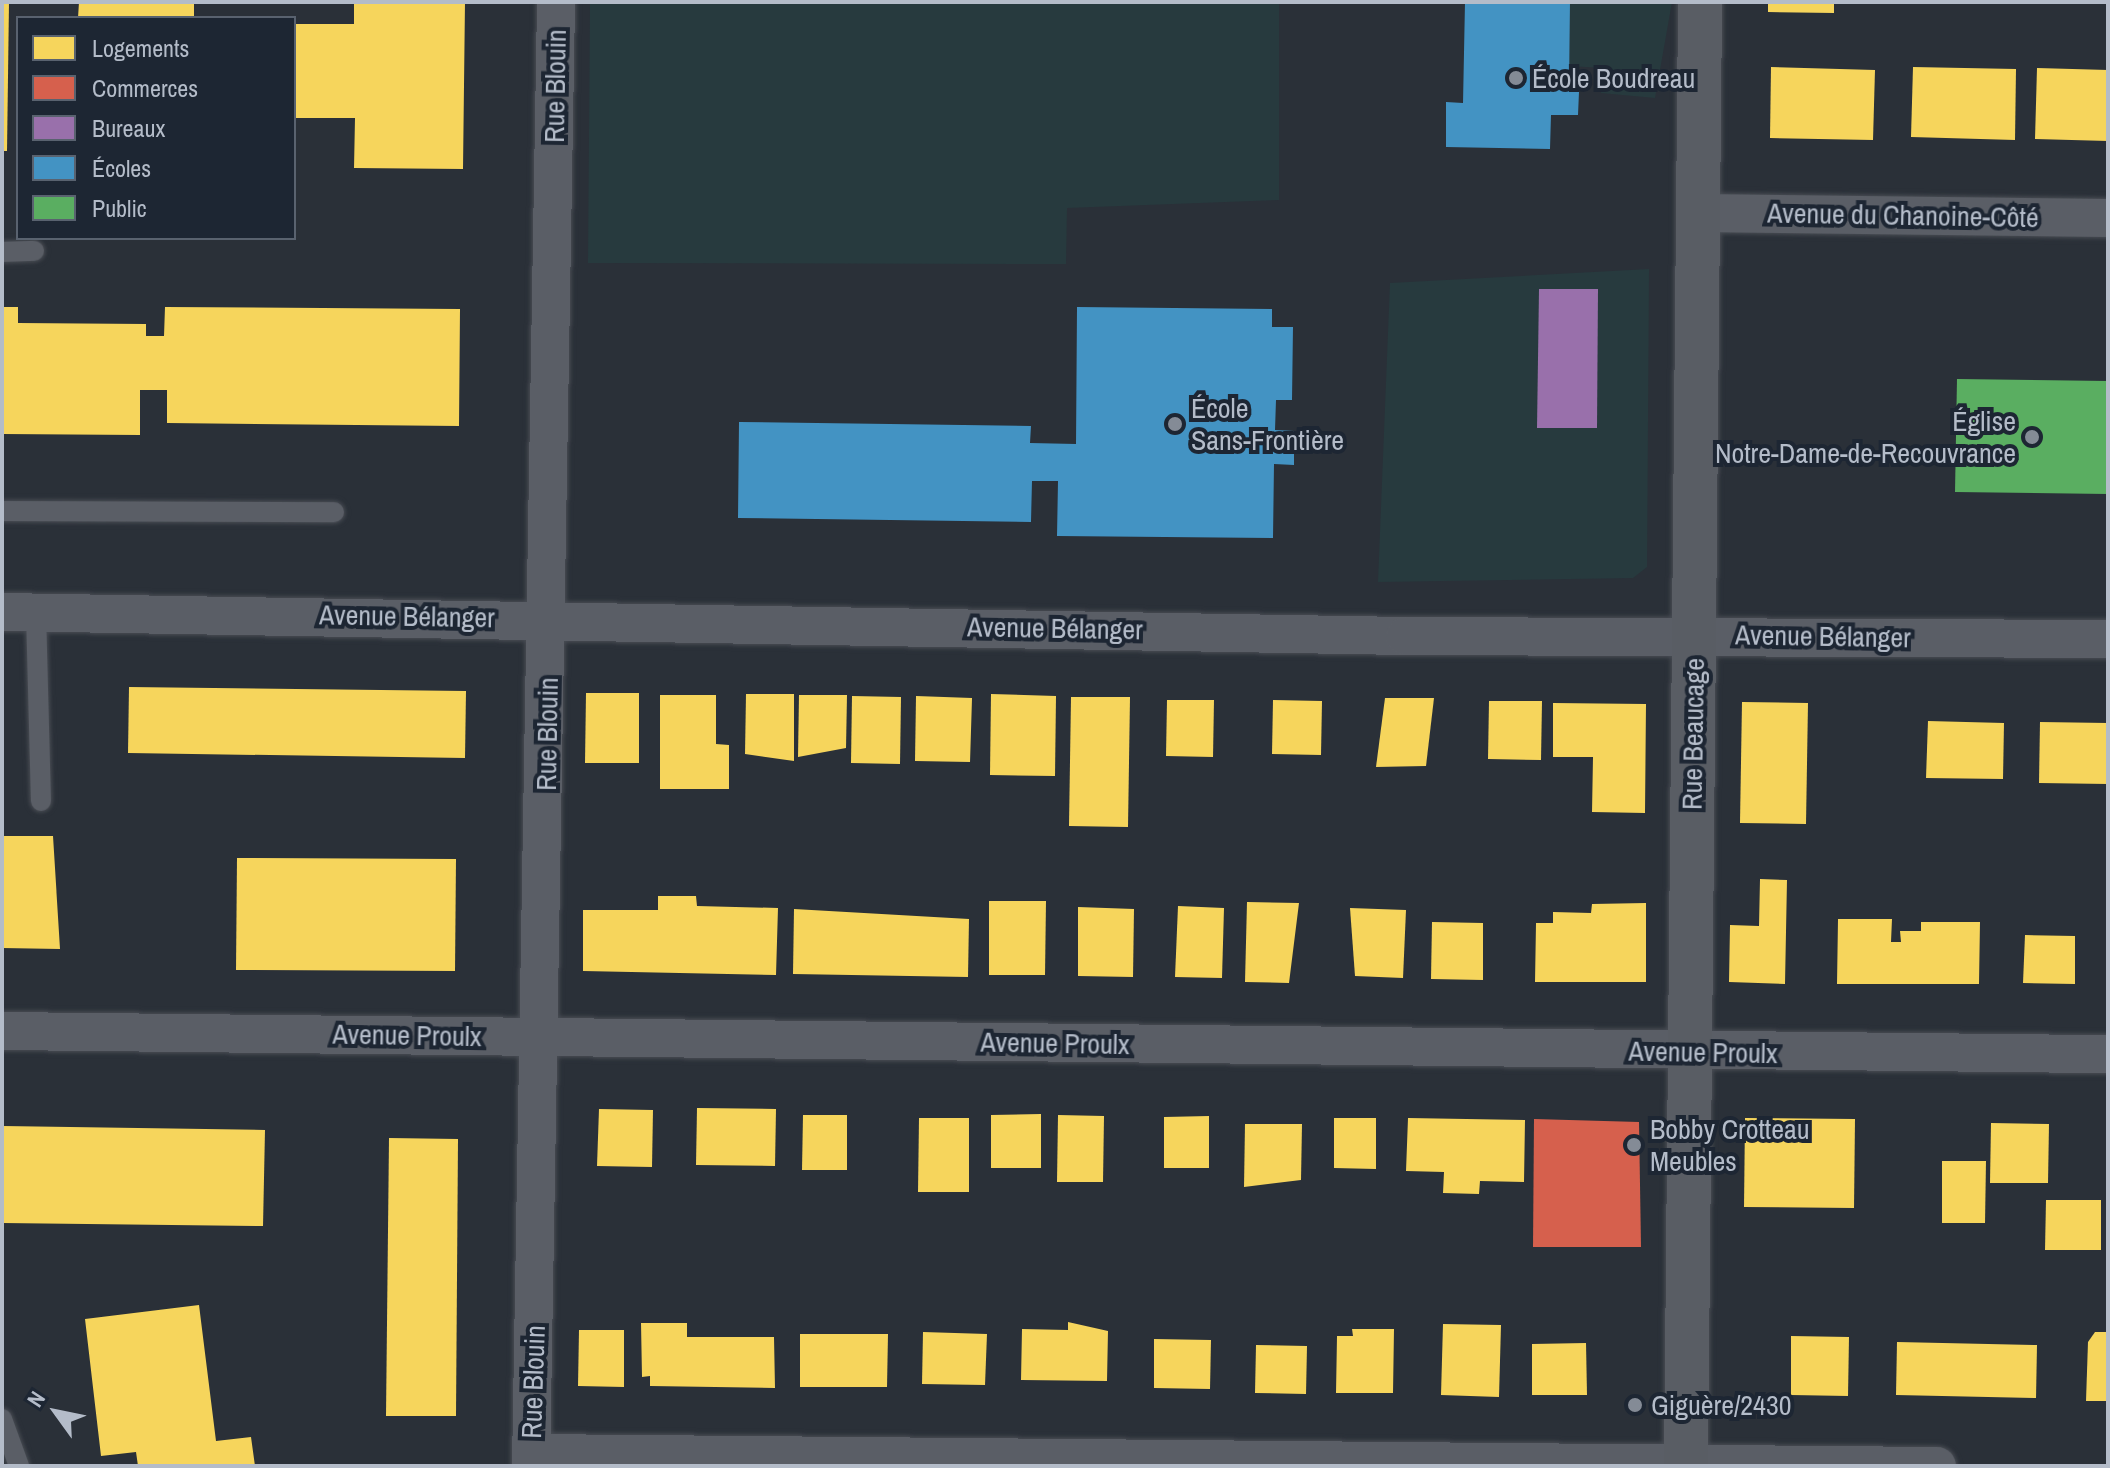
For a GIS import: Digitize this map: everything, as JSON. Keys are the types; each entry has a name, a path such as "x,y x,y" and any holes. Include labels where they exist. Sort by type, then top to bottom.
{"street":[{"name":"Rue Blouin","path":"531,1460 543,1036 556,2"},
{"name":"Rue Beaucage","path":"1686,1465 1700,2"},
{"name":"Avenue du Chanoine-Côté","path":"1697,213 2108,218"},
{"name":"Avenue Bélanger","path":"19,612 548,618 1405,636 1695,634 2108,639"},
{"name":"Avenue Proulx","path":"2,1031 1690,1053 2108,1054"},
{"path":"531,1460 1937,1466"}],"lane":[{"path":"2,252 34,251"},
{"path":"2,511 334,512"},
{"path":"19,612 41,801"},
{"path":"2,1419 19,1466"}],"green space":[{"path":"590,2 1279,2 1279,200 1067,208 1066,264 588,263"},
{"path":"1570,2 1672,2 1655,98 1601,93 1603,68 1569,66"},
{"path":"1649,269 1647,567 1633,578 1378,582 1390,283"}],"building: Logements":[{"path":"2,2 9,2 7,151 2,151"},
{"path":"79,2 194,2 194,16 78,16"},
{"path":"354,2 465,2 463,169 354,168 355,118 296,118 296,24 354,24"},
{"path":"1768,2 1834,2 1834,13 1768,12"},
{"path":"1771,67 1875,70 1873,140 1770,138"},
{"path":"1913,67 2016,69 2015,140 1911,137"},
{"path":"2037,68 2108,70 2108,141 2035,139"},
{"path":"2,307 18,307 18,323 146,324 146,336 164,336 165,307 460,309 459,426 167,423 167,390 140,390 140,435 2,434"},
{"path":"129,687 466,691 465,758 128,753"},
{"path":"586,693 639,693 639,763 585,763"},
{"path":"746,694 794,694 794,761 745,754"},
{"path":"991,694 1056,696 1055,776 990,775"},
{"path":"660,695 716,695 716,744 729,745 729,789 660,789"},
{"path":"799,695 847,695 846,748 798,757"},
{"path":"852,696 901,697 900,764 851,763"},
{"path":"916,696 972,698 970,762 915,761"},
{"path":"1071,697 1130,697 1128,827 1069,826"},
{"path":"1385,698 1434,698 1426,766 1376,767"},
{"path":"1167,700 1214,700 1213,757 1166,756"},
{"path":"1273,700 1322,701 1321,755 1272,754"},
{"path":"1489,701 1542,701 1541,760 1488,759"},
{"path":"1742,702 1808,703 1806,824 1740,823"},
{"path":"1553,703 1646,704 1645,813 1592,812 1593,757 1553,757"},
{"path":"1928,721 2004,723 2003,779 1926,778"},
{"path":"2040,722 2108,723 2108,784 2039,783"},
{"path":"2,836 53,836 60,949 2,948"},
{"path":"237,858 456,859 455,971 236,970"},
{"path":"1760,879 1787,880 1785,984 1729,982 1730,925 1759,926"},
{"path":"658,896 696,896 697,906 778,908 776,975 583,971 583,910 658,910"},
{"path":"989,901 1046,901 1045,975 989,975"},
{"path":"1247,902 1299,903 1289,983 1245,982"},
{"path":"1646,903 1646,982 1535,982 1536,923 1553,923 1553,912 1591,913 1592,904"},
{"path":"1178,906 1224,908 1222,978 1175,977"},
{"path":"1078,907 1134,909 1133,977 1078,976"},
{"path":"1350,908 1406,910 1403,978 1355,976"},
{"path":"794,909 969,919 968,977 793,974"},
{"path":"1838,919 1892,919 1891,942 1901,942 1900,931 1921,931 1921,922 1980,922 1979,984 1837,984"},
{"path":"1432,922 1483,923 1483,980 1431,979"},
{"path":"2025,935 2075,936 2075,984 2023,983"},
{"path":"697,1108 776,1109 775,1166 696,1165"},
{"path":"599,1109 653,1110 652,1167 597,1166"},
{"path":"1041,1114 1041,1168 991,1168 991,1115"},
{"path":"803,1115 847,1115 847,1170 802,1170"},
{"path":"1058,1115 1104,1116 1103,1182 1057,1182"},
{"path":"1209,1116 1209,1168 1164,1168 1164,1117"},
{"path":"919,1118 969,1118 969,1192 918,1192"},
{"path":"1334,1118 1376,1118 1376,1169 1334,1168"},
{"path":"1408,1118 1525,1120 1524,1182 1480,1181 1479,1194 1443,1193 1444,1172 1406,1171"},
{"path":"1745,1118 1855,1119 1854,1208 1744,1207"},
{"path":"1991,1123 2049,1124 2048,1183 1990,1183"},
{"path":"1245,1124 1302,1124 1301,1180 1244,1187"},
{"path":"3,1126 265,1130 263,1226 2,1223"},
{"path":"389,1138 458,1139 456,1416 386,1416"},
{"path":"1942,1161 1986,1161 1985,1223 1942,1223"},
{"path":"2046,1200 2101,1200 2101,1250 2045,1250"},
{"path":"199,1305 216,1441 251,1437 255,1466 138,1466 136,1452 101,1456 85,1319"},
{"path":"1068,1322 1108,1331 1107,1381 1021,1380 1022,1329 1068,1330"},
{"path":"641,1323 687,1323 687,1337 774,1337 775,1388 650,1386 650,1376 642,1377"},
{"path":"1443,1324 1501,1325 1499,1397 1441,1395"},
{"path":"1352,1329 1394,1329 1393,1393 1336,1393 1337,1336 1353,1336"},
{"path":"579,1330 624,1330 624,1387 578,1386"},
{"path":"923,1332 987,1334 985,1385 922,1384"},
{"path":"2095,1332 2108,1332 2108,1401 2086,1401 2088,1342"},
{"path":"800,1334 888,1334 887,1387 800,1387"},
{"path":"1791,1336 1849,1337 1848,1396 1791,1395"},
{"path":"1154,1339 1211,1340 1210,1389 1154,1388"},
{"path":"1897,1342 2037,1345 2036,1398 1896,1395"},
{"path":"1586,1343 1587,1395 1532,1395 1532,1344"},
{"path":"1256,1345 1307,1346 1306,1394 1255,1393"}],"building: Commerces":[{"path":"1534,1119 1639,1122 1641,1247 1533,1247"}],"building: Bureaux":[{"path":"1539,289 1598,289 1597,428 1537,428"}],"building: Écoles":[{"name":"École Boudreau","path":"1465,2 1570,2 1569,89 1579,92 1578,115 1551,115 1550,149 1446,147 1446,102 1463,103"},
{"name":"École Sans-Frontière","path":"1077,307 1272,309 1272,327 1293,327 1292,400 1276,400 1275,430 1294,431 1294,465 1274,464 1273,538 1057,536 1058,481 1032,481 1031,522 738,518 739,422 1031,426 1030,443 1076,444"}],"building: Public":[{"name":"Église Notre-Dame-de-Recouvrance","path":"1957,379 2108,381 2108,494 1955,492"}],"place":[{"name":"École Boudreau","path":"1516,78"},
{"name":"École Sans-Frontière","path":"1175,424"},
{"name":"Église Notre-Dame-de-Recouvrance","path":"2032,437"},
{"name":"Bobby Crotteau Meubles","path":"1634,1145"},
{"name":"Giguère/2430","path":"1635,1405"}]}
